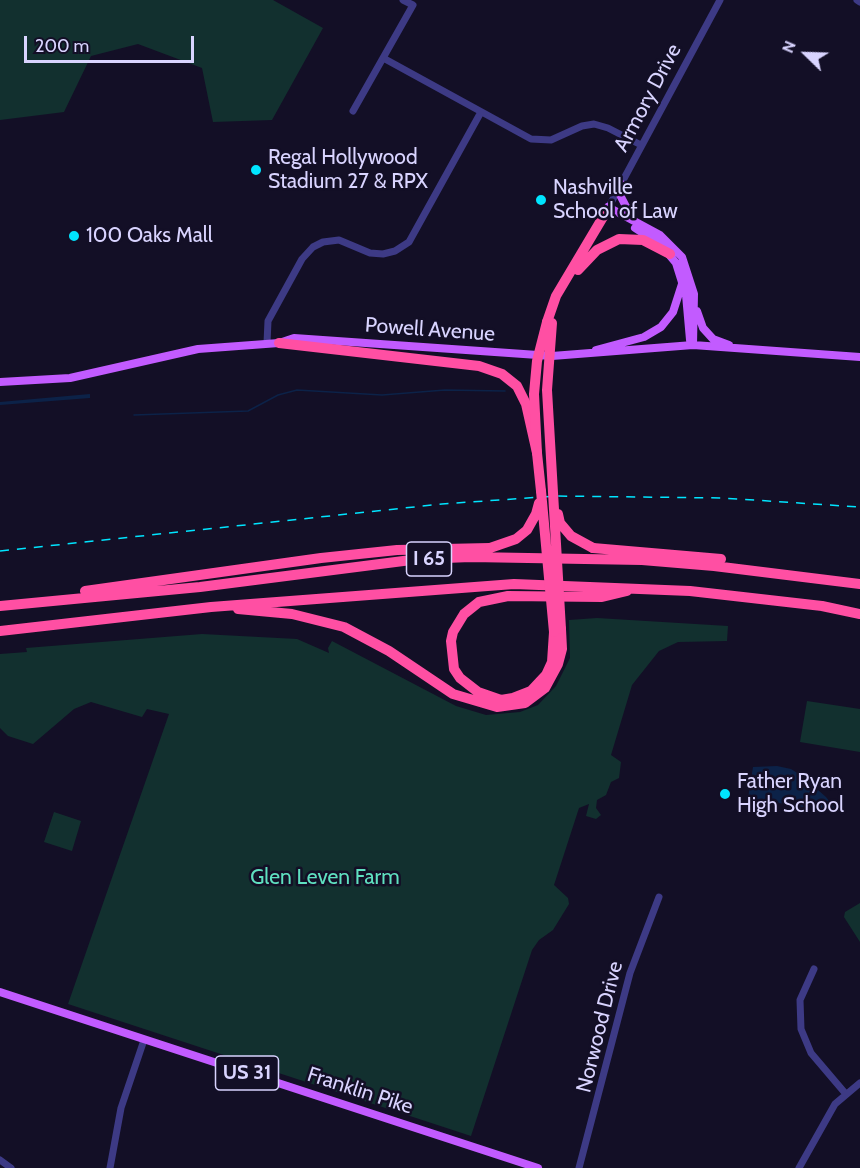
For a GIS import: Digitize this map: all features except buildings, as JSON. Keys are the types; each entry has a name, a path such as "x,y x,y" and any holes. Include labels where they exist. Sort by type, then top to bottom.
{"highway":[{"path":"607,210 549,323 547,390 553,490 557,631 552,662 546,675 531,691 501,700 478,692 460,678 454,669 451,641 453,632 464,614 479,602 508,596 602,597 639,588"},
{"path":"211,607 292,614 344,627 389,651 453,694 497,707 525,704 545,688 558,664 562,649 557,631 537,453 534,394 537,361 556,296 607,210"},
{"path":"578,270 597,250 619,239 643,240 670,254"},
{"path":"273,343 479,366 502,374 513,383 524,399 537,453"},
{"path":"553,490 560,523 571,536 593,548 779,566 860,583"},
{"path":"0,605 172,577 321,558 397,550 490,548 516,539 527,530 536,514 541,491"},
{"name":"I 65","path":"0,605 200,587 419,559 471,557 642,560 860,583"},
{"name":"I 65","path":"0,631 211,607 514,584 639,588 741,596 822,606 860,614"}],"main road":[{"path":"621,184 622,201 634,221"},
{"path":"607,210 660,235 678,250 688,271 703,328 713,339 737,348"},
{"path":"607,210 647,234 670,254 678,268 686,295 690,340 693,345"},
{"path":"575,355 644,337 657,330 673,312 682,283"},
{"path":"693,345 695,304"},
{"name":"Powell Avenue","path":"0,382 70,378 198,349 273,343 294,338 575,355 693,345 860,357"},
{"name":"Franklin Pike","path":"0,992 538,1168"}],"street":[{"path":"353,111 385,59 413,5 403,0"},
{"name":"Armory Drive","path":"607,210 720,0"},
{"path":"385,59 534,140 551,140 582,126 594,124 608,128 641,145"},
{"path":"273,343 268,321 302,259 313,247 323,242 339,240 370,253 383,254 395,251 409,242 480,112"},
{"name":"Norwood Drive","path":"579,1168 630,973 659,897"},
{"path":"814,969 800,1000 801,1029 811,1053 845,1093"},
{"path":"110,1168 121,1108 144,1040"},
{"path":"799,1168 832,1110 845,1093 860,1083"},
{"path":"0,1160 11,1168"}],"green space":[{"path":"0,0 273,0 323,28 272,120 213,122 202,68 138,44 91,56 64,112 0,120"},
{"name":"Glen Leven Farm","path":"597,618 728,626 727,641 678,642 659,651 632,685 611,755 621,762 619,778 611,782 606,795 597,800 596,808 601,815 596,819 586,816 589,804 579,808 554,885 568,898 569,904 553,930 539,940 532,950 471,1136 68,1004 169,714 147,709 142,717 91,702 74,709 33,744 8,736 0,728 0,654 27,652 26,648 202,634 297,639 329,653 328,648 332,641 456,706 486,715 520,712 538,705 556,686 570,658 569,620"},
{"path":"807,701 860,709 860,752 800,742"},
{"path":"54,812 81,821 72,851 44,842"},
{"path":"860,903 860,942 844,917 845,912"}],"water":[{"path":"90,394 90,398 0,405 0,402"},
{"path":"777,766 791,769 802,776 826,797 834,807 834,812 748,798 753,767"}],"waterway":[{"path":"134,415 248,411 278,395 297,390 382,395 445,390 505,391"}],"railway":[{"path":"0,551 442,504 556,496 722,498 860,507"}],"place":[{"name":"Regal Hollywood Stadium 27 & RPX","path":"256,170"},
{"name":"Nashville School of Law","path":"541,200"},
{"name":"100 Oaks Mall","path":"74,236"},
{"name":"Father Ryan High School","path":"725,794"}]}
